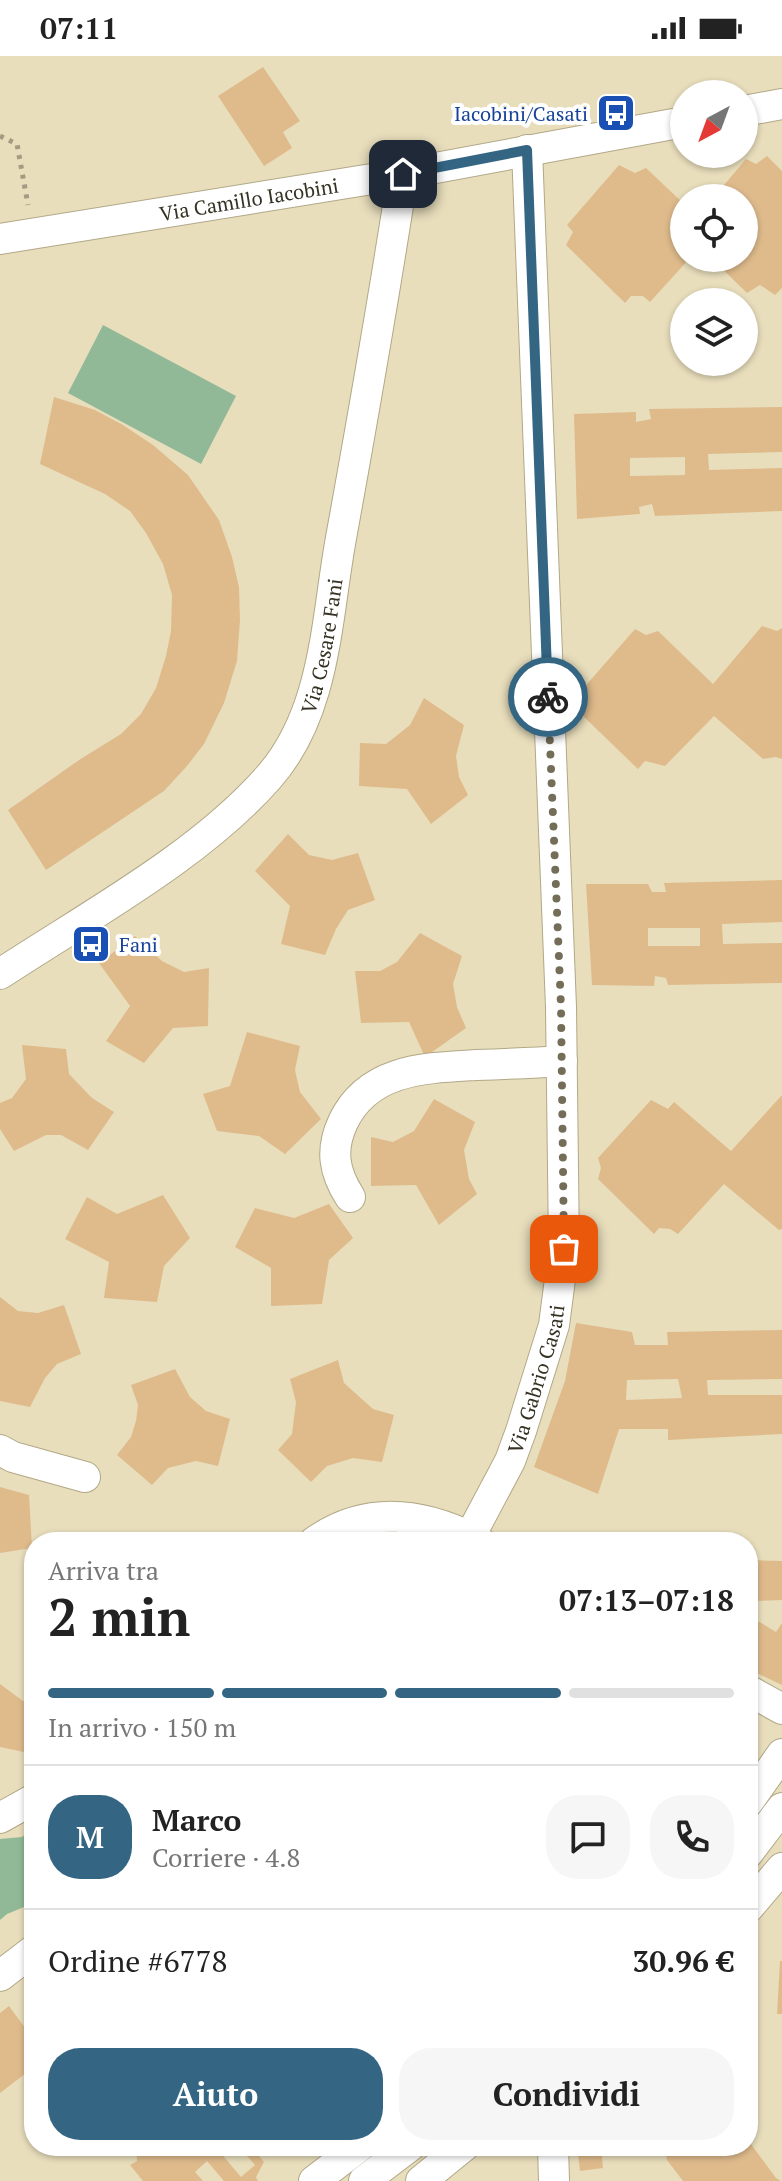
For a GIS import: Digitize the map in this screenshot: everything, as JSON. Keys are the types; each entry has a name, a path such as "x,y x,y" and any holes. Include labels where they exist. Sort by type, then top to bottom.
{"street":[{"path":"758,108 782,104"},
{"name":"Via Camillo Iacobini","path":"0,239 403,174 670,124"},
{"name":"Via Gabrio Casati","path":"476,1532 515,1448 554,1325 565,1239 562,1061 527,150"},
{"name":"Via Cesare Fani","path":"0,974 151,876 211,831 269,777 297,736 310,705 321,661 363,429 403,174"},
{"path":"350,1197 336,1171 337,1135 351,1108 373,1086 415,1069 562,1061"},
{"path":"0,1450 13,1457 85,1477"},
{"path":"330,1532 349,1523 394,1515 428,1520 454,1532"},
{"path":"758,1696 782,1709"},
{"path":"758,1788 782,1754"},
{"path":"0,1818 24,1805"},
{"path":"758,1840 782,1808"},
{"path":"758,1896 782,1868"},
{"path":"0,1976 24,1958"},
{"path":"314,2181 347,2156"},
{"path":"364,2181 398,2156"},
{"path":"418,2156 434,2177 454,2156"},
{"path":"553,2156 554,2181"}],"path":[{"path":"0,136 17,144 35,233"}],"green space":[{"path":"103,325 236,396 201,464 68,393"},
{"path":"395,1527 418,1532 381,1532"},
{"path":"24,1835 24,1907 0,1920 0,1839"}],"building":[{"path":"263,67 300,121 283,132 292,148 264,166 218,96"},
{"path":"767,156 782,171 782,288 775,295 760,285 742,288 725,272 758,272 758,184 725,184 738,168 758,168 758,163"},
{"path":"619,165 635,173 646,168 670,191 670,272 677,272 650,302 643,296 631,296 625,303 566,245 573,232 567,225"},
{"path":"54,397 95,410 123,425 153,445 188,475 219,520 239,587 240,620 237,661 224,703 204,744 187,766 164,791 46,870 8,810 121,734 141,714 156,688 166,656 171,631 172,595 163,564 130,511 105,494 40,464"},
{"path":"782,407 782,452 708,454 709,470 782,468 782,511 655,516 652,504 639,507 640,514 577,519 574,414 636,412 636,422 651,419 649,409","holes":["685,457 685,475 630,476 630,458"]},
{"path":"762,626 777,631 782,628 782,759 763,759 714,716 665,766 645,761 638,769 582,715 585,703 581,691 635,629 646,635 658,631 713,684"},
{"path":"424,698 464,725 456,756 459,777 468,795 431,824 407,789 359,786 360,743 386,744 410,725"},
{"path":"288,834 309,855 332,860 358,853 375,900 348,910 325,955 281,944 290,906 255,871"},
{"path":"782,880 782,922 722,924 723,944 782,943 782,983 668,985 666,978 655,976 654,986 592,985 586,884 648,884 652,892 666,892 664,883","holes":["648,928 700,928 700,946 648,946"]},
{"path":"420,933 462,956 453,984 457,1007 466,1028 425,1057 409,1022 361,1023 355,971 380,971 397,962"},
{"path":"135,936 162,961 184,972 209,968 208,1026 173,1028 144,1063 106,1041 130,1006 99,963"},
{"path":"247,1032 300,1046 295,1070 300,1092 321,1119 285,1154 259,1136 217,1131 203,1094 230,1086"},
{"path":"22,1045 66,1049 69,1074 92,1098 114,1112 88,1150 61,1135 46,1135 14,1151 0,1129 0,1103 12,1098 26,1079"},
{"path":"782,1095 782,1229 779,1230 724,1184 678,1234 659,1228 654,1234 598,1179 601,1168 598,1158 651,1100 668,1109 674,1102 731,1151"},
{"path":"434,1099 475,1122 464,1150 469,1179 477,1194 439,1225 416,1185 371,1186 371,1137 393,1142 414,1131"},
{"path":"163,1195 190,1238 164,1266 157,1302 104,1298 109,1262 65,1239 87,1197 117,1214"},
{"path":"329,1204 353,1238 329,1260 322,1304 271,1306 271,1268 235,1247 255,1208 294,1218"},
{"path":"0,1297 18,1311 38,1313 64,1305 81,1354 57,1364 45,1378 30,1407 0,1401"},
{"path":"576,1323 632,1332 635,1345 668,1345 667,1332 782,1330 782,1379 707,1380 708,1395 782,1395 782,1434 668,1440 668,1429 619,1429 598,1494 534,1467 565,1381","holes":["678,1379 682,1398 626,1400 627,1380"]},
{"path":"338,1360 344,1383 373,1409 394,1415 382,1462 353,1458 327,1466 311,1482 278,1450 292,1434 296,1402 290,1379"},
{"path":"175,1369 190,1397 206,1411 230,1419 218,1466 196,1461 168,1468 152,1485 117,1455 131,1437 136,1421 138,1405 131,1385"},
{"path":"0,1487 29,1495 31,1532 24,1532 24,1549 0,1553"},
{"path":"758,1560 782,1561 782,1600 758,1601"},
{"path":"758,1621 776,1632 782,1623 782,1685 758,1674"},
{"path":"0,1684 24,1701 24,1752 0,1747"},
{"path":"780,1961 782,2014 777,2014"},
{"path":"9,2006 24,2026 24,2075 0,2093 0,2013"},
{"path":"758,2154 781,2181 683,2181 666,2156 758,2156"},
{"path":"137,2156 223,2156 241,2177 255,2165 247,2156 259,2156 264,2162 256,2177 258,2181 224,2181 207,2161 195,2172 203,2181 143,2181 130,2165 137,2161"},
{"path":"578,2156 602,2156 603,2168 580,2171"}],"way so far":[{"path":"548,697 561,1007 564,1249"}],"place":[{"name":"Iacobini/Casati","path":"616,113"},
{"name":"Fani","path":"91,944"}],"route":[{"path":"403,174 527,150 548,697"}]}
